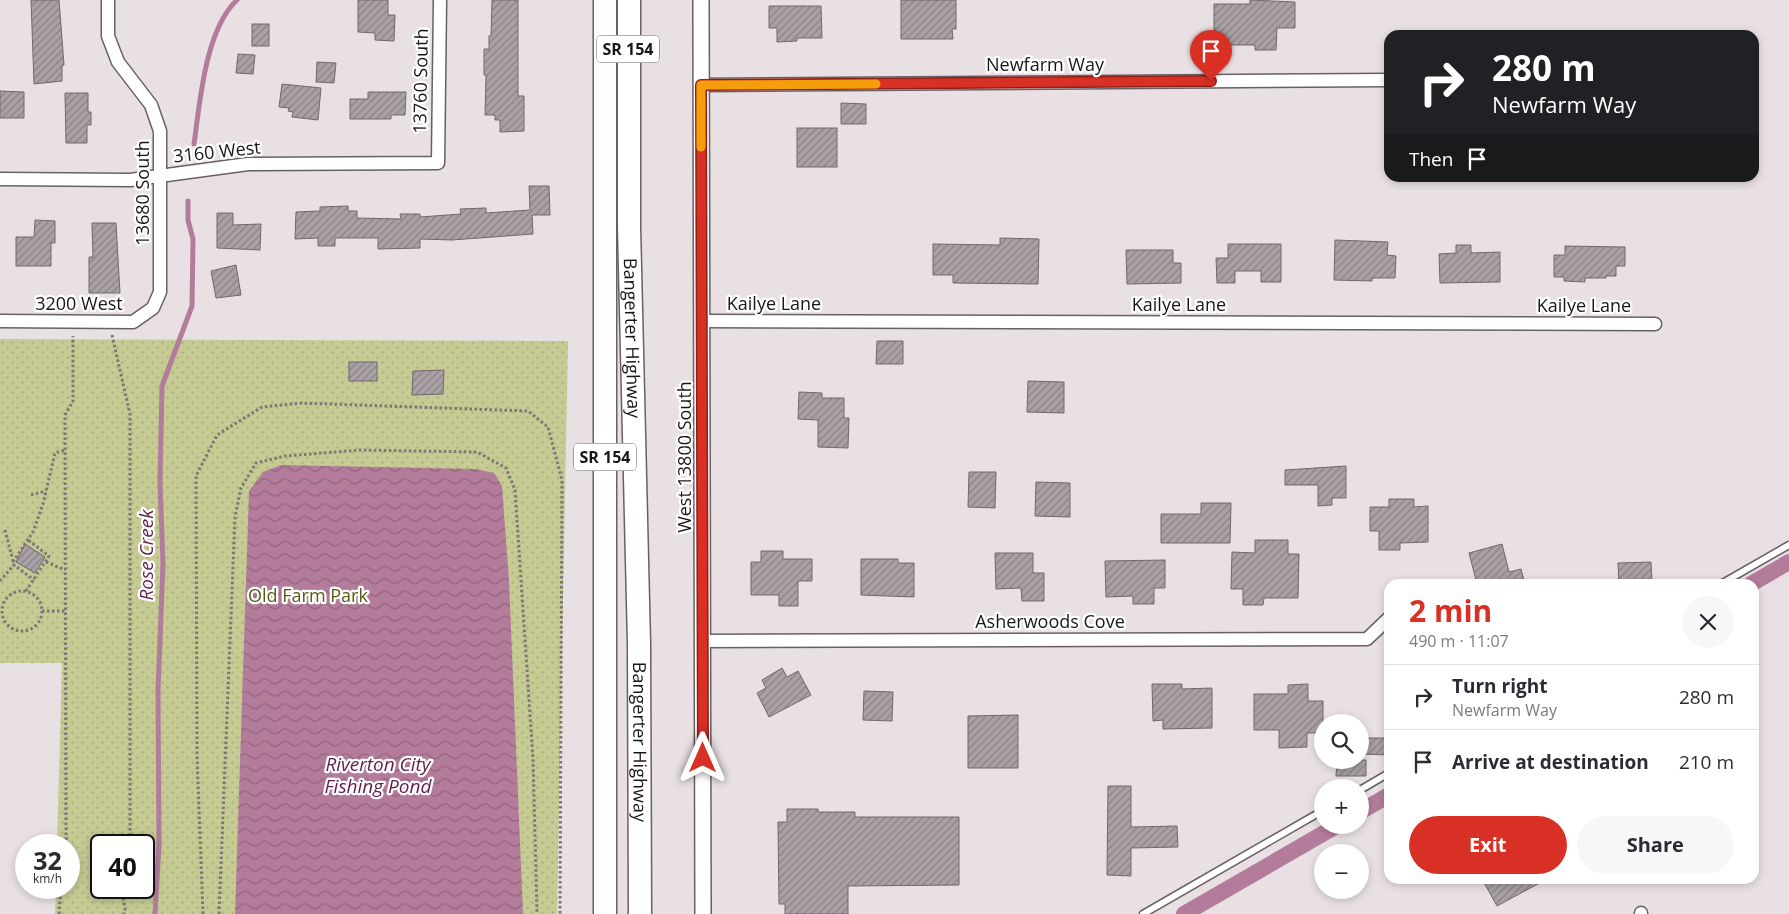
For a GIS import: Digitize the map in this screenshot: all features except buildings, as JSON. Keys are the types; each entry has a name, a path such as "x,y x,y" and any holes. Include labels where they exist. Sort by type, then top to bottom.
{"highway":[{"name":"Bangerter Highway","path":"605,0 605,914"},
{"name":"Bangerter Highway","path":"629,0 628,216 640,644 640,914"}],"street":[{"name":"13680 South","path":"108,0 108,36 118,62 151,105 160,131 162,176 160,292 153,308"},
{"name":"13760 South","path":"438,163 440,0"},
{"name":"West 13800 South","path":"701,0 704,641 703,914"},
{"name":"Newfarm Way","path":"701,85 1384,80"},
{"name":"3160 West","path":"0,179 130,180 248,164 438,163"},
{"name":"3200 West","path":"0,321 133,322 153,308"},
{"name":"Kailye Lane","path":"703,321 1655,324"},
{"name":"Asherwoods Cove","path":"704,641 1367,638 1384,623"}],"lane":[{"path":"1729,579 1789,545"},
{"path":"1369,785 1384,776"},
{"path":"1143,914 1314,816"}],"path":[{"path":"112,334 130,414 130,834"},
{"path":"66,834 65,415 74,401 73,336"},
{"path":"203,914 197,756 196,476 217,435 262,406 301,403 528,410 548,427 562,480 560,914"},
{"path":"0,581 14,564 33,532 46,491 55,453 65,450"},
{"path":"219,914 235,517 241,488 256,463 285,456 360,450 476,452 506,468 516,490 533,759 537,914"},
{"path":"31,495 46,491"},
{"path":"5,530 14,564 34,580"},
{"path":"26,591 49,556 27,540"},
{"path":"46,562 65,570"},
{"path":"17,591 26,591 36,596 42,611 39,622 34,627 22,632 16,631 5,623 2,618 2,605 5,599 17,591"},
{"path":"0,595 5,599"},
{"path":"42,611 65,611"},
{"path":"59,914 60,899"},
{"path":"124,899 124,914"}],"green space":[{"name":"Old Farm Park","path":"0,339 568,341 557,914 55,914 56,899 80,899 80,834 57,834 62,663 0,663"}],"water":[{"name":"Riverton City Fishing Pond","path":"281,465 476,469 494,473 502,486 509,581 523,914 235,914 249,491 263,472"}],"waterway":[{"name":"Rose Creek","path":"194,144 202,88 211,48 226,13 237,0"},
{"name":"Rose Creek","path":"155,914 159,845 158,690 163,564 160,482 162,386 192,306 193,239 188,220 188,201"},
{"path":"1759,579 1789,562"},
{"path":"1369,807 1384,798"},
{"path":"1184,914 1322,834"}],"slow traffic":[{"path":"701,147 701,85 876,84"}],"route":[{"path":"703,758 701,85 1211,81"}]}
